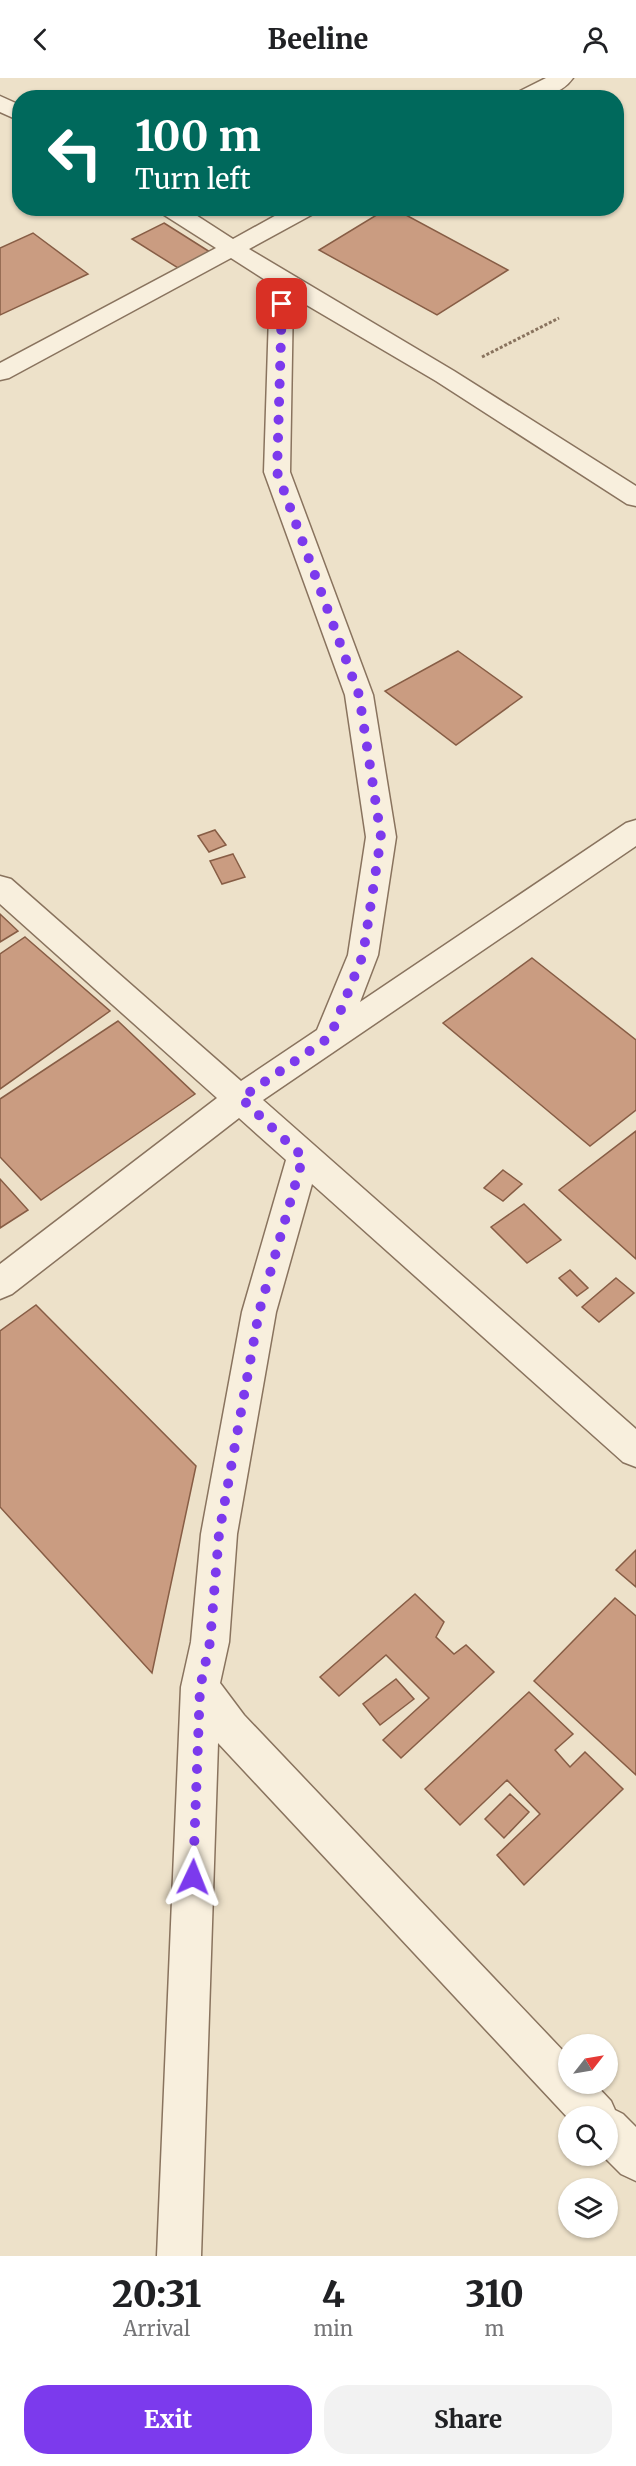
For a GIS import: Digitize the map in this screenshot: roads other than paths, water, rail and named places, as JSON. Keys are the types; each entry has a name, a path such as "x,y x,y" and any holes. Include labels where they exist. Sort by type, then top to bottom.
{"street":[{"path":"539,90 562,78"},
{"path":"182,216 282,280 445,376 636,498"},
{"path":"0,374 291,216"},
{"path":"282,280 277,472 359,695 381,837 363,955 330,1037"},
{"path":"0,1284 241,1098 636,831"},
{"path":"0,887 241,1098 303,1157 636,1451"},
{"path":"179,2256 200,1688 210,1642 219,1534 259,1312 303,1157"},
{"path":"200,1688 230,1728 587,2106"},
{"path":"618,2139 636,2159"}]}
